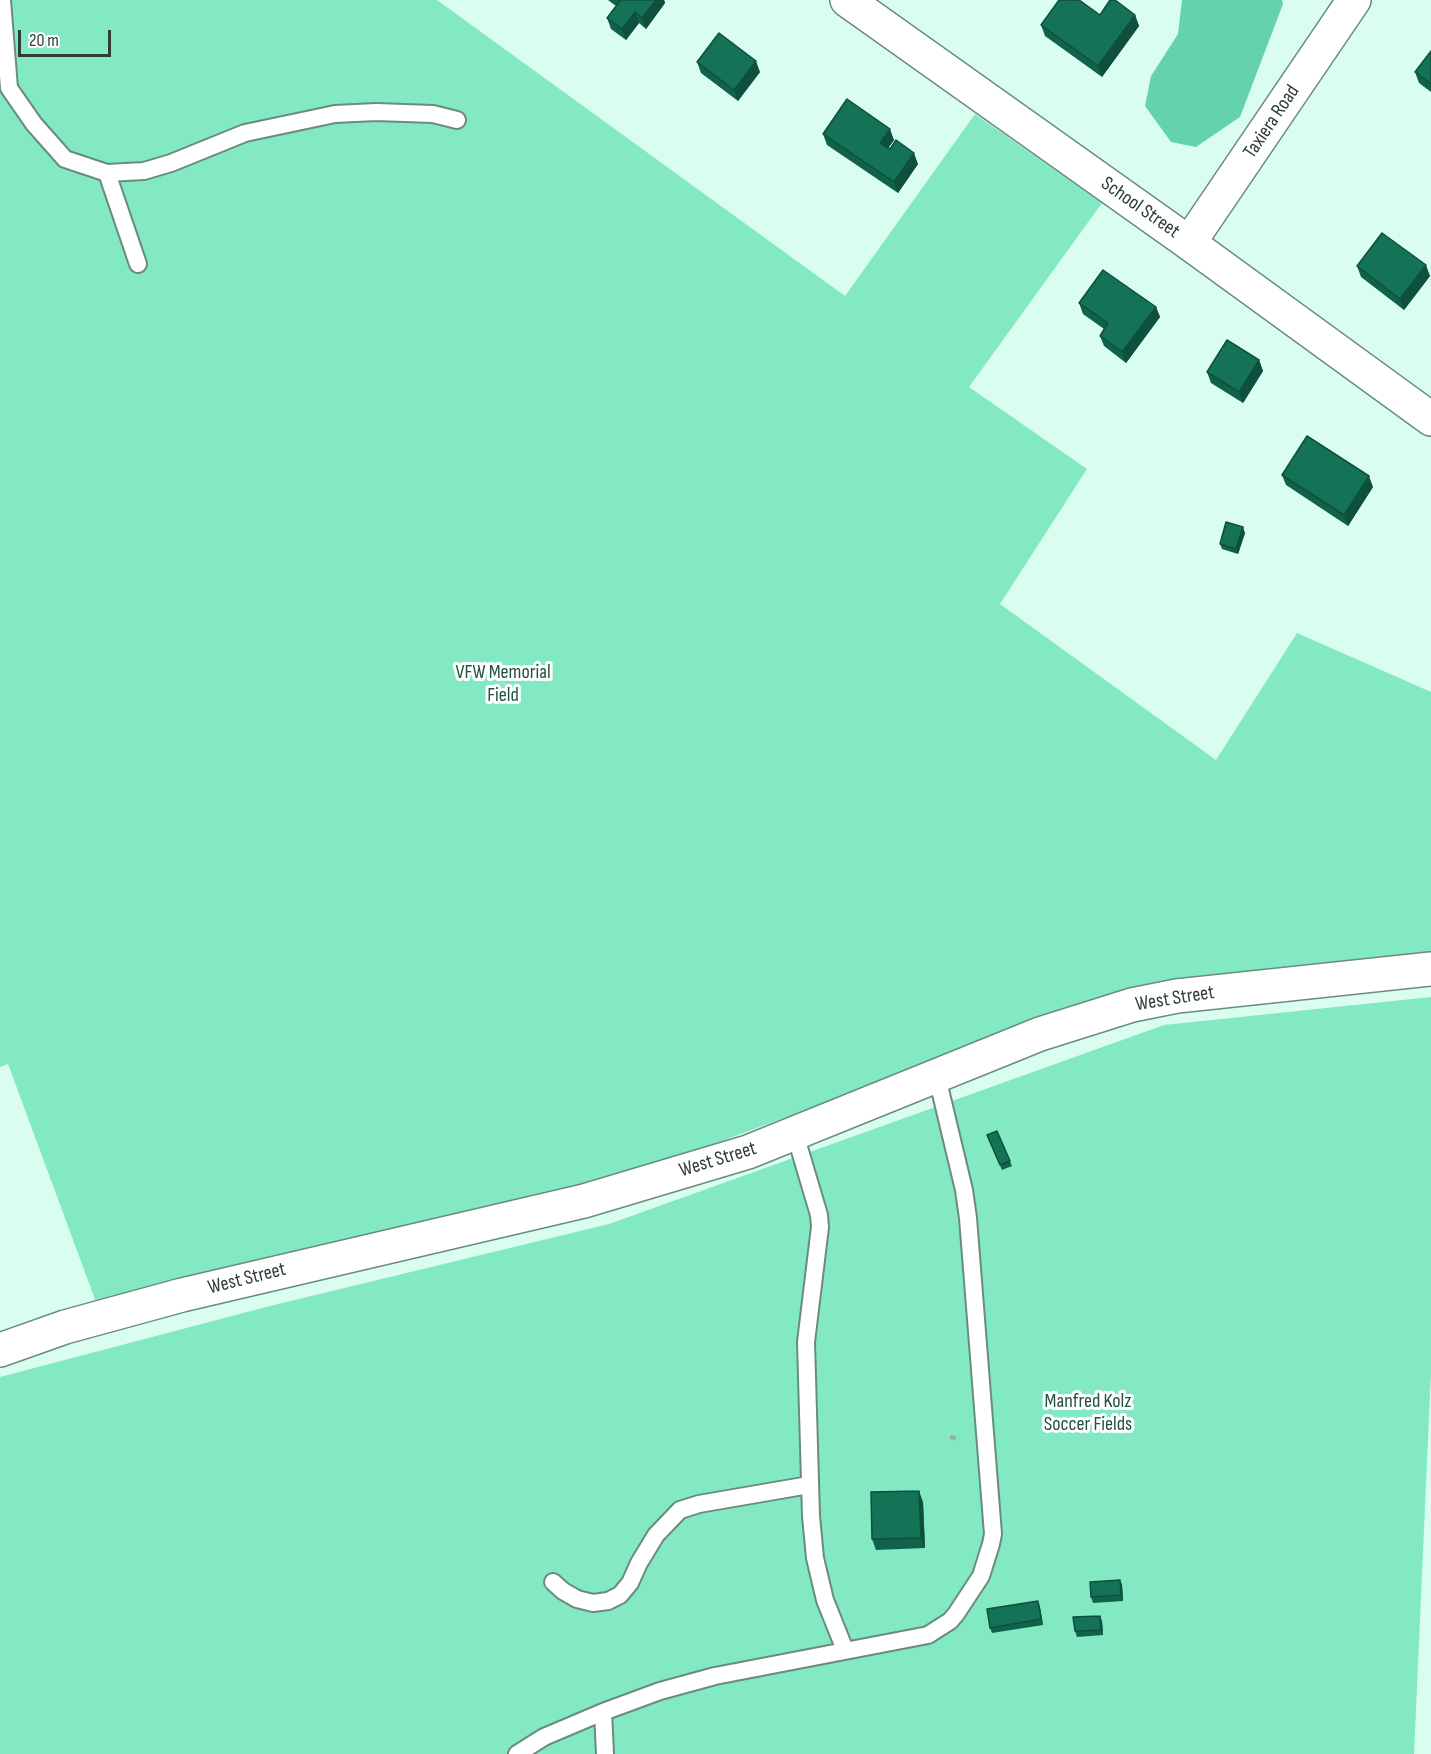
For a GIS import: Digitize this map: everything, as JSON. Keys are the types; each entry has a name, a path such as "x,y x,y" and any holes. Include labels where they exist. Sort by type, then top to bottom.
{"street":[{"name":"School Street","path":"847,0 1431,418"},
{"name":"Taxiera Road","path":"1189,243 1354,0"},
{"name":"West Street","path":"0,1350 65,1328 193,1292 584,1201 748,1152 1040,1034 1132,1005 1177,996 1431,969"}],"lane":[{"path":"2,0 2,32 9,88 34,124 65,159 107,173 144,171 171,163 245,133 335,114 376,112 433,114 458,120"},
{"path":"107,173 138,264"},
{"path":"518,1754 544,1737 660,1691 715,1676 922,1637 950,1621 981,1576 992,1540 968,1218 964,1191 937,1077"},
{"path":"795,1134 819,1215 820,1227 806,1342 809,1485 815,1558 828,1611 845,1650"},
{"path":"553,1582 563,1592 577,1599 593,1603 608,1601 620,1595 630,1582 642,1556 656,1535 680,1510 699,1504 809,1485"},
{"path":"603,1712 605,1754"}],"path":[{"path":"950,1437 959,1439"}],"green space":[{"name":"VFW Memorial Field","path":"0,0 437,0 845,296 975,114 1102,203 969,387 1087,469 1000,604 1216,760 1297,633 1431,692 1431,953 1349,960 1236,974 881,1082 665,1162 488,1208 96,1302 8,1064 0,1067"},
{"path":"1182,0 1282,0 1283,4 1240,117 1196,147 1171,142 1145,106 1151,76 1178,34"},
{"name":"Manfred Kolz Soccer Fields","path":"1431,997 1431,1372 1414,1754 0,1754 0,1377 270,1306 609,1224 1164,1025"}],"building":[{"path":"619,0 656,0 642,18 635,12 622,29 607,18"},
{"path":"1059,0 1079,0 1100,15 1110,0 1115,0 1135,15 1098,66 1041,25"},
{"path":"719,33 756,61 734,90 697,62"},
{"path":"1431,51 1431,84 1415,72"},
{"path":"847,99 890,129 880,143 890,149 896,140 914,153 894,182 823,134"},
{"path":"1382,233 1426,265 1400,299 1357,266"},
{"path":"1103,270 1156,307 1122,352 1100,336 1108,323 1079,303"},
{"path":"1227,340 1259,360 1239,392 1207,372"},
{"path":"1307,436 1369,476 1344,515 1282,475"},
{"path":"1226,522 1243,527 1236,549 1220,544"},
{"path":"997,1131 1010,1161 1000,1165 987,1135"},
{"path":"919,1491 921,1538 872,1539 871,1492"},
{"path":"1120,1580 1121,1595 1091,1597 1090,1582"},
{"path":"1038,1601 1041,1619 990,1628 987,1609"},
{"path":"1100,1616 1101,1630 1075,1631 1073,1617"}]}
